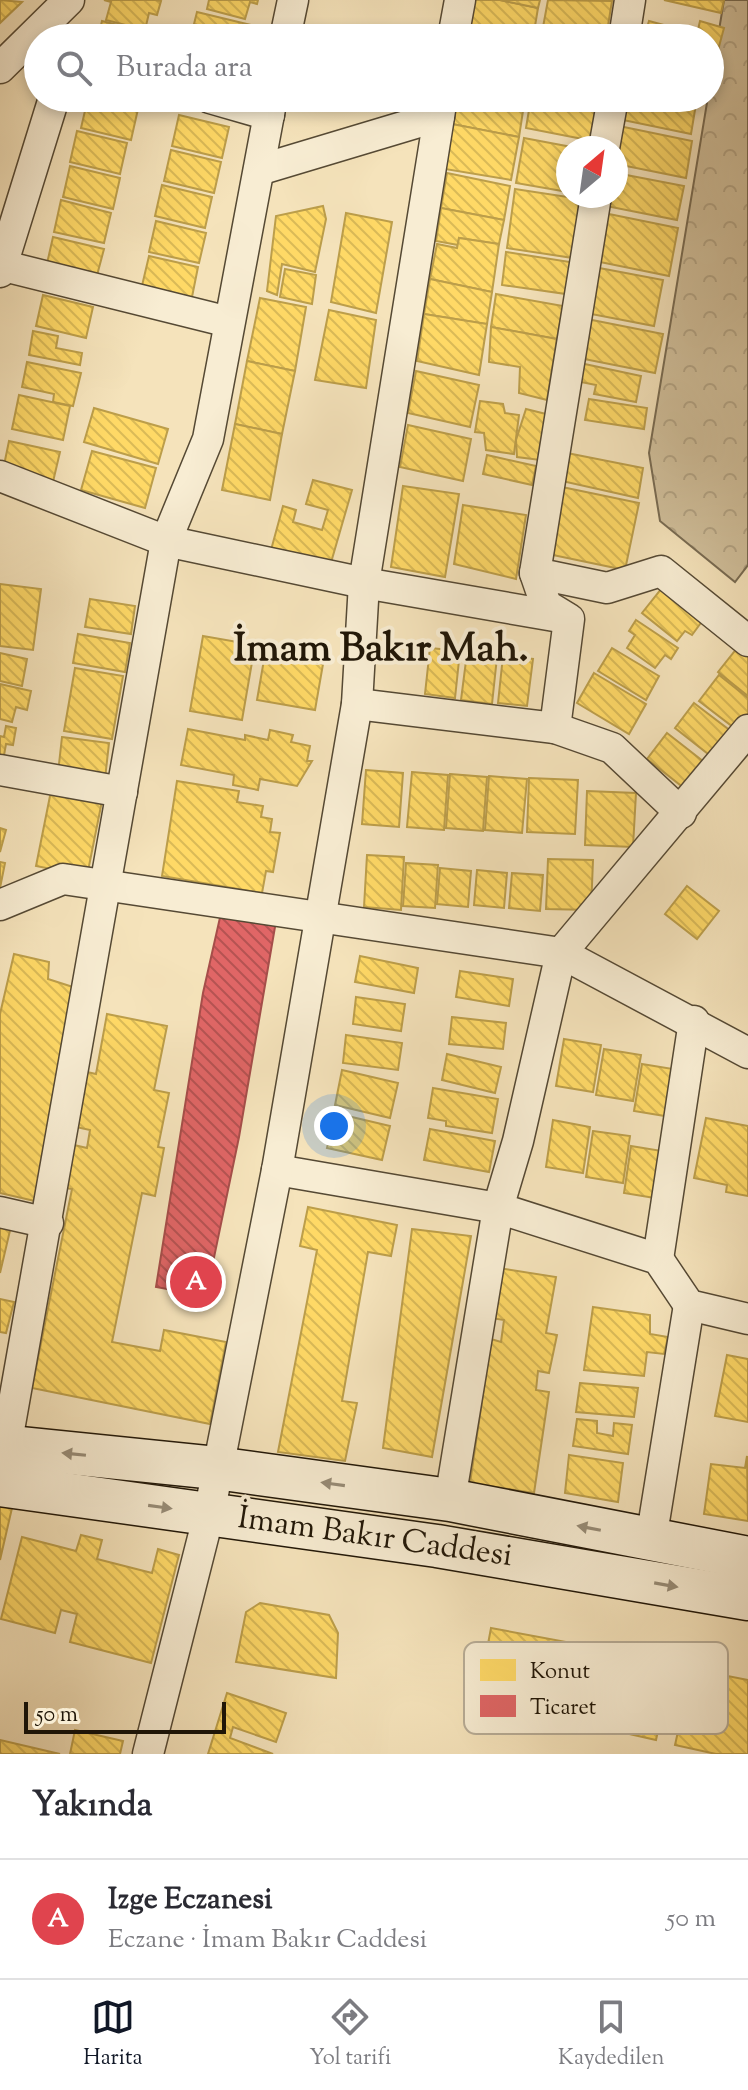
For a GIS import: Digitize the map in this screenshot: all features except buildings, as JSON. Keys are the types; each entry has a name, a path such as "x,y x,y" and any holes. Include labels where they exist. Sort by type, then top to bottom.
{"main road":[{"path":"2,1459 216,1468 450,1500 748,1558"},
{"name":"İmam Bakır Caddesi","path":"2,1459 209,1514 437,1546 748,1599"}],"street":[{"path":"288,24 293,0"},
{"path":"456,24 460,0"},
{"path":"626,24 630,0"},
{"path":"0,68 24,45"},
{"path":"50,112 1,268 229,322"},
{"path":"2,1459 48,1223 166,541 208,439 269,112"},
{"path":"259,170 427,112"},
{"path":"148,1754 209,1514 277,1170 357,704 364,583 440,112"},
{"path":"606,136 610,112"},
{"path":"569,619 546,605 535,573 594,208"},
{"path":"0,476 166,541 364,583 569,619"},
{"path":"535,573 607,588 661,571 748,641"},
{"path":"555,728 569,619"},
{"path":"357,704 555,728 612,748 681,813"},
{"path":"450,1500 498,1208 518,1141 561,953 748,730"},
{"path":"0,770 122,792"},
{"path":"0,905 63,879 561,953 694,1021 748,1053"},
{"path":"658,1259 694,1021"},
{"path":"277,1170 498,1208 658,1259 689,1305 748,1319"},
{"path":"0,1212 48,1223"},
{"path":"651,1540 689,1305"}],"green space":[{"path":"724,0 748,0 748,565 735,582 660,521 649,453 705,112 724,112 724,24 720,24"}],"place":[{"name":"Izge Eczanesi","path":"196,1282"}],"district":[{"name":"İmam Bakır Mah.","path":"381,650"}]}
